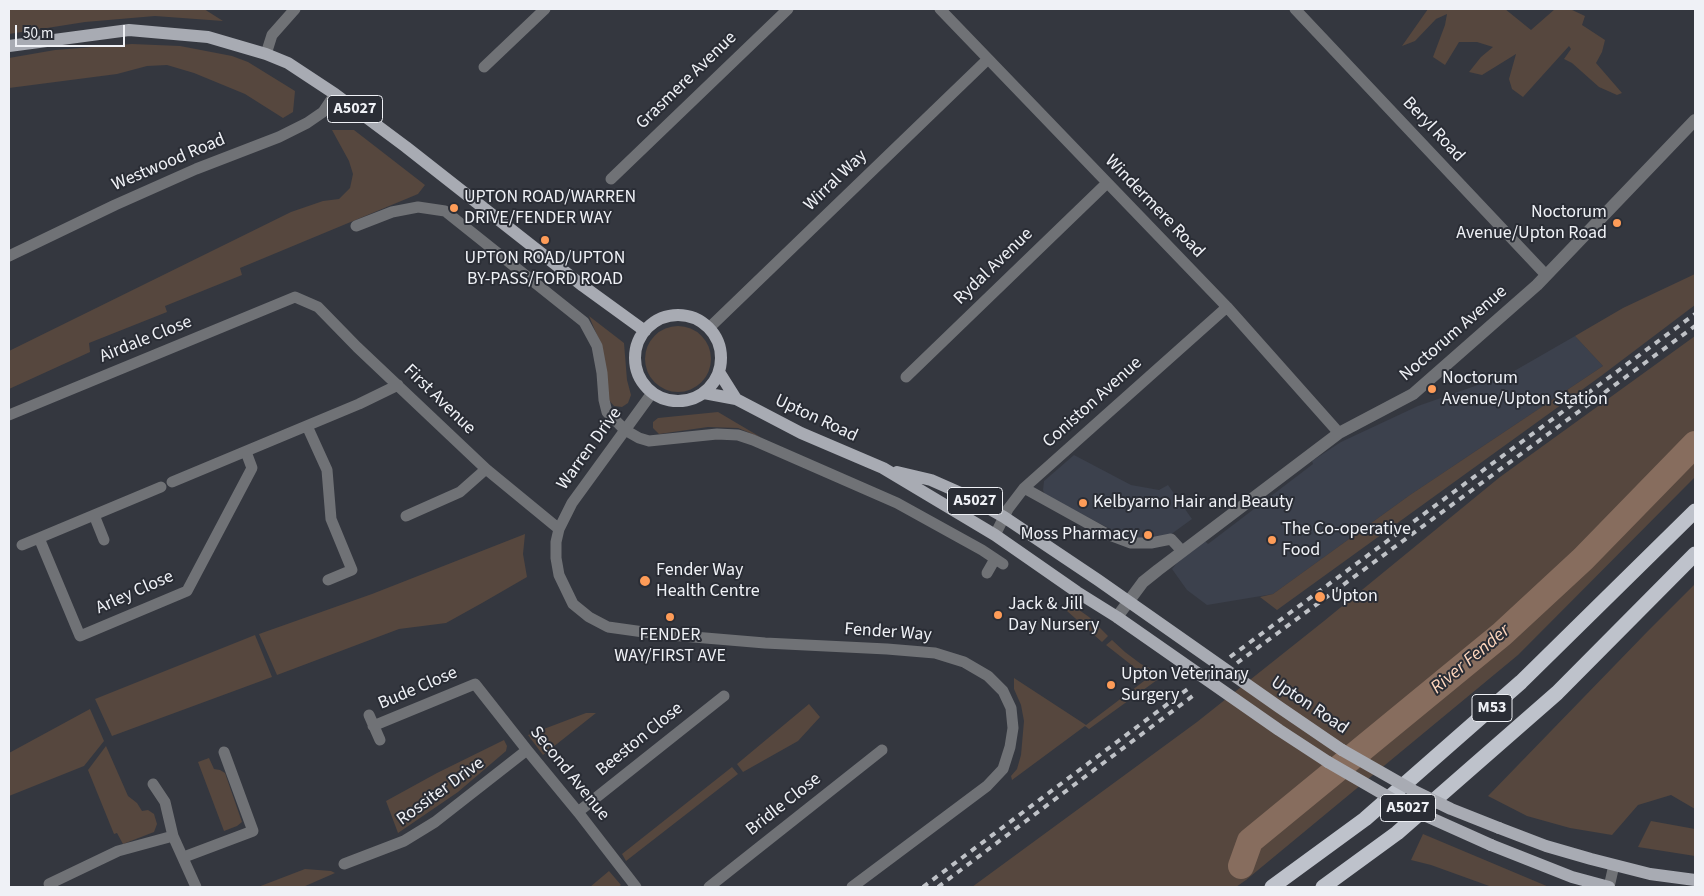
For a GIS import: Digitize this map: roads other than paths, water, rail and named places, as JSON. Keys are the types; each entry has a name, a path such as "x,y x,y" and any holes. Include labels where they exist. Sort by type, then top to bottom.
{"highway":[{"name":"M53","path":"1272,887 1366,819 1521,682 1695,511"},
{"name":"M53","path":"1323,887 1397,832 1557,693 1695,554"}],"main road":[{"name":"A5027","path":"9,46 129,30 208,37 266,54 288,63 406,147 583,286 645,331"},
{"path":"669,316 683,316 697,320 709,328 716,338 720,349 721,361 719,372 713,383 704,392 692,399 678,401 664,399 652,392 642,382 637,370 635,356 638,343 645,331 656,321 669,316"},
{"path":"719,372 736,399"},
{"name":"Upton Road","path":"704,392 736,399 801,433 882,468 995,535 1279,730 1328,762 1404,806 1492,845 1572,877 1609,887"},
{"name":"Upton Road","path":"882,468 931,480 965,495 1004,517 1342,750 1414,791 1451,809 1546,846 1650,874 1695,880"}],"street":[{"path":"266,54 272,35 295,9"},
{"path":"484,67 545,9"},
{"name":"Grasmere Avenue","path":"610,179 788,9"},
{"name":"Windermere Road","path":"940,9 1227,307 1340,433"},
{"name":"Beryl Road","path":"1295,9 1546,275"},
{"name":"Wirral Way","path":"709,328 988,59"},
{"name":"Westwood Road","path":"9,256 115,205 307,123 323,112 334,94"},
{"name":"Noctorum Avenue","path":"1117,617 1143,582 1182,551 1340,433 1413,394 1546,275 1695,120"},
{"name":"Rydal Avenue","path":"906,377 1107,183"},
{"path":"356,226 392,212 418,207 445,211 584,322 597,346 607,412 625,430 649,442 717,434 738,435 746,438 897,503 982,550 999,562 987,573"},
{"name":"First Avenue","path":"295,297 318,307 357,347 486,469 559,529"},
{"name":"Airdale Close","path":"9,415 295,297"},
{"name":"Coniston Avenue","path":"995,535 1004,517 1024,488 1227,307"},
{"path":"172,482 307,426 398,385"},
{"name":"Warren Drive","path":"559,529 572,502 652,392"},
{"path":"307,426 327,470 331,519 352,570 328,580"},
{"name":"Arley Close","path":"39,538 80,636 187,591 252,468 246,452"},
{"path":"406,516 460,492 486,469"},
{"path":"22,545 161,487"},
{"path":"1024,488 1107,534 1131,543 1151,543 1171,538 1182,551"},
{"path":"94,515 104,540"},
{"name":"Fender Way","path":"559,529 556,542 556,558 559,576 565,590 573,604 589,618 608,627 658,634 764,643 935,653 964,662 988,676 1003,691 1011,708 1013,728 1010,747 1003,768 987,786 852,887"},
{"name":"Bude Close","path":"374,726 475,684"},
{"name":"Second Avenue","path":"475,684 636,887"},
{"name":"Beeston Close","path":"578,812 724,696"},
{"name":"Bude Close","path":"369,714 380,740"},
{"name":"Rossiter Drive","path":"344,864 404,841 435,822 527,750"},
{"name":"Bridle Close","path":"708,887 882,750"},
{"path":"184,857 253,831 224,752"},
{"path":"153,784 165,802 173,836 196,887"},
{"path":"49,884 118,851 173,836"},
{"path":"1609,887 1614,865"}],"waterway":[{"name":"River Fender","path":"1241,866 1250,841 1502,634 1583,559 1695,444"}],"railway":[{"path":"1230,657 1695,314"},
{"path":"1237,663 1695,326"},
{"path":"923,887 1189,688"},
{"path":"938,887 1194,695"}],"place":[{"name":"UPTON ROAD/WARREN DRIVE/FENDER WAY","path":"454,208"},
{"name":"Noctorum Avenue/Upton Road","path":"1617,223"},
{"name":"UPTON ROAD/UPTON BY-PASS/FORD ROAD","path":"545,240"},
{"name":"Noctorum Avenue/Upton Station","path":"1432,389"},
{"name":"Kelbyarno Hair and Beauty","path":"1083,503"},
{"name":"Moss Pharmacy","path":"1148,535"},
{"name":"The Co-operative Food","path":"1272,540"},
{"name":"Fender Way Health Centre","path":"645,581"},
{"name":"Upton","path":"1320,597"},
{"name":"Jack & Jill Day Nursery","path":"998,615"},
{"name":"FENDER WAY/FIRST AVE","path":"670,617"},
{"name":"Upton Veterinary Surgery","path":"1111,685"}]}
